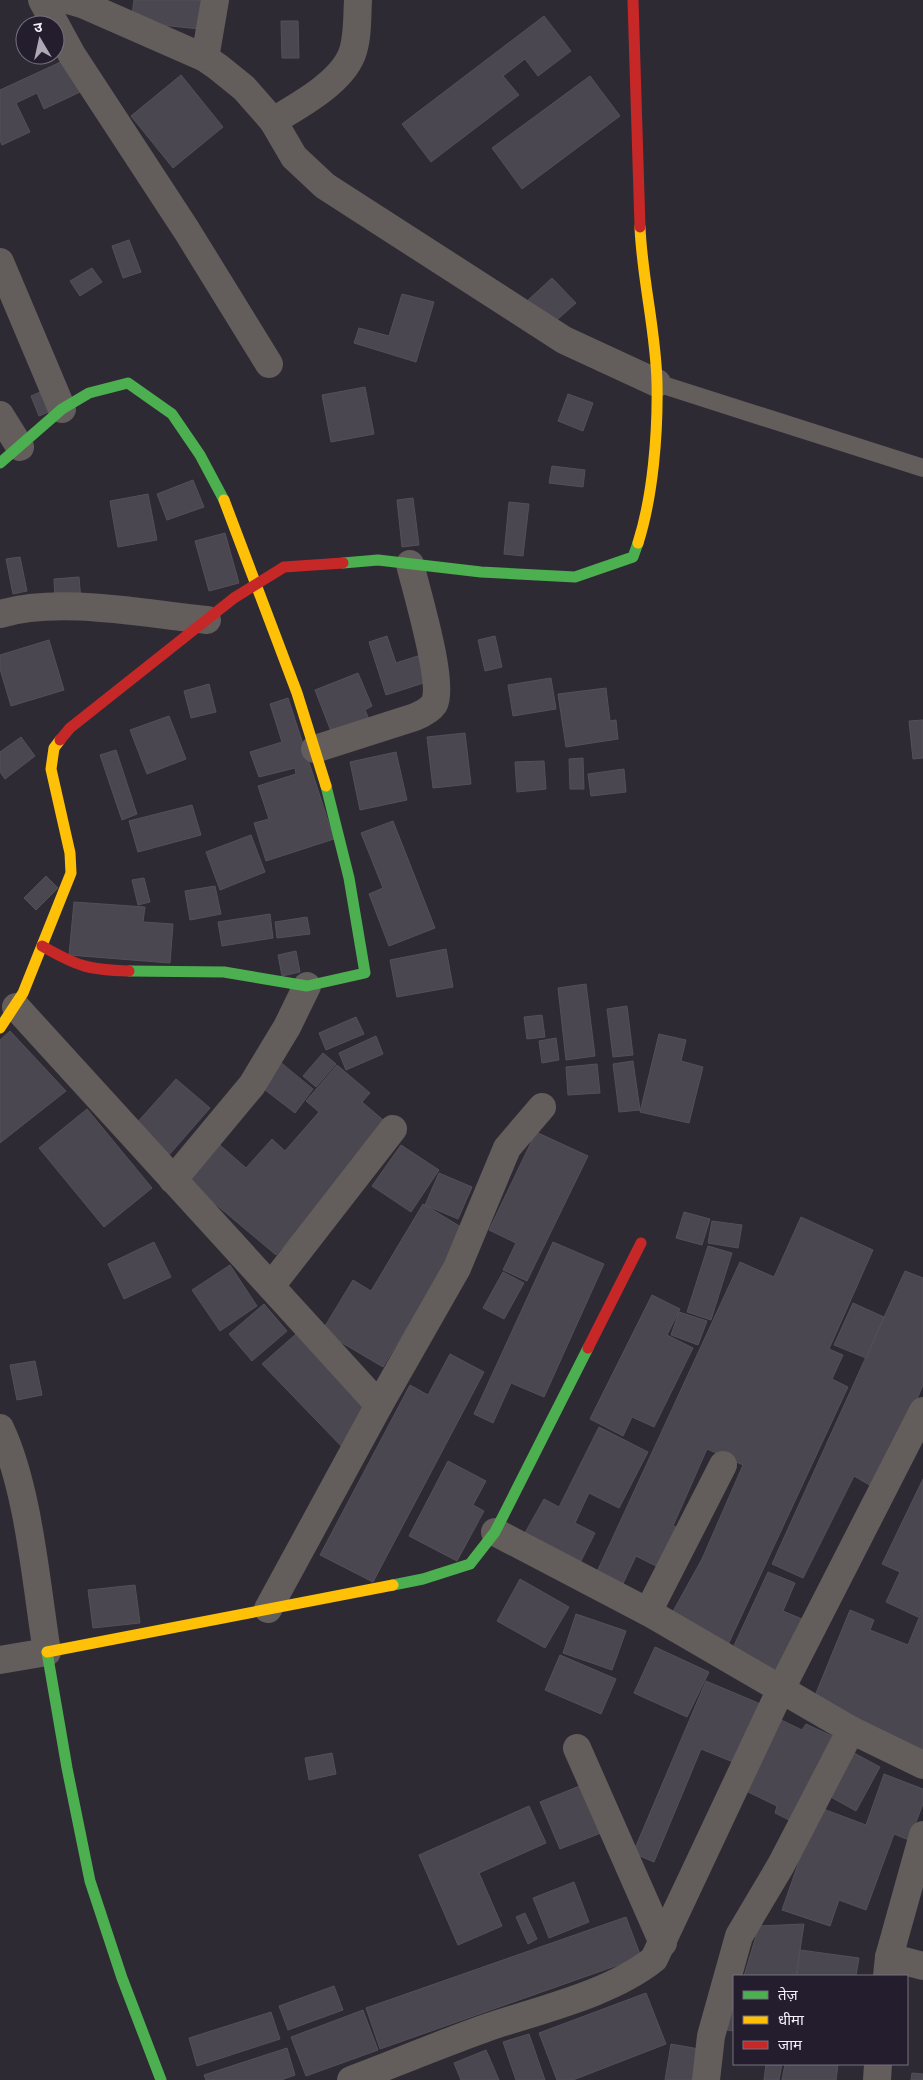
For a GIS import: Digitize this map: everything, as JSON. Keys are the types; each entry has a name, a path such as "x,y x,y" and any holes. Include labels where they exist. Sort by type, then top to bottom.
{"street":[{"path":"42,0 72,55 187,231 269,364"},
{"path":"205,58 215,0"},
{"path":"273,122 338,76 352,54 358,0"},
{"path":"0,1028 16,1007 70,873 70,853 51,769 54,748 70,728 234,598 284,567 378,560 481,572 575,577 633,557 642,529 653,462 656,383 641,244 633,0"},
{"path":"77,1 205,58 244,88 273,122 294,157 325,186 564,340 656,383"},
{"path":"0,262 62,409"},
{"path":"0,416 10,455 62,409 89,393 128,383 172,414 200,456 224,500 257,584 330,798 349,878 365,973 306,986 224,972 94,970 68,962 42,946"},
{"path":"314,749 416,717 428,711 434,703 437,678 410,564"},
{"path":"0,614 45,606 100,609 207,620"},
{"path":"173,1180 252,1085 286,1027 306,986"},
{"path":"16,1007 379,1405"},
{"path":"268,1609 379,1405 457,1268 507,1148 542,1107"},
{"path":"270,1286 393,1129"},
{"path":"0,1660 423,1580 470,1564 494,1532 641,1243"},
{"path":"351,2080 487,2028 552,2008 632,1974 654,1959 781,1689 923,1411"},
{"path":"0,1428 16,1474 25,1515 67,1768 90,1882 122,1978 161,2080"},
{"path":"648,1612 722,1466"},
{"path":"494,1532 648,1612 851,1730 923,1764"},
{"path":"706,2080 711,2036 739,1936 781,1865 851,1730"},
{"path":"577,1748 663,1943"},
{"path":"923,1835 888,1966 923,1966"},
{"path":"877,2080 878,2065"}],"lane":[{"path":"656,383 923,468"}],"building":[{"path":"134,0 203,0 200,29 131,22"},
{"path":"544,16 571,51 538,76 525,59 503,76 519,95 431,162 402,124"},
{"path":"281,21 298,21 299,58 282,58"},
{"path":"65,60 80,92 44,109 37,93 16,103 30,132 2,145 0,140 0,90 54,65 65,65"},
{"path":"181,75 223,127 173,168 131,116"},
{"path":"590,76 620,116 522,189 492,148"},
{"path":"129,240 141,272 123,278 112,246"},
{"path":"92,268 102,282 80,296 70,281"},
{"path":"552,278 576,303 550,326 527,301"},
{"path":"402,294 434,302 416,362 354,343 359,328 389,336"},
{"path":"365,387 374,434 331,442 322,395"},
{"path":"47,389 56,409 39,416 31,396"},
{"path":"568,394 593,403 583,431 558,421"},
{"path":"552,466 585,470 583,487 549,483"},
{"path":"193,480 204,507 167,520 157,494"},
{"path":"148,494 157,540 118,547 110,501"},
{"path":"413,498 419,545 402,547 397,500"},
{"path":"509,502 529,504 523,556 504,554"},
{"path":"225,533 239,583 209,591 195,541"},
{"path":"20,557 27,591 13,594 6,559"},
{"path":"79,577 81,601 55,603 54,579"},
{"path":"387,636 396,663 424,654 433,680 386,695 369,642"},
{"path":"495,636 502,667 485,671 478,640"},
{"path":"49,640 64,690 11,706 0,669 0,655"},
{"path":"358,673 372,706 365,710 371,724 334,739 315,690"},
{"path":"551,678 556,709 513,716 508,685"},
{"path":"209,684 216,712 191,718 184,691"},
{"path":"606,688 610,721 616,720 618,739 566,747 558,694"},
{"path":"288,698 334,839 266,861 254,823 269,819 258,786 296,774 295,768 259,777 250,752 282,742 270,704"},
{"path":"169,716 186,759 147,774 130,730"},
{"path":"923,720 923,758 913,759 909,721"},
{"path":"465,733 471,784 433,788 427,737"},
{"path":"21,737 35,756 5,779 0,772 0,752"},
{"path":"116,750 137,814 122,820 100,755"},
{"path":"396,752 407,800 360,810 350,762"},
{"path":"583,758 584,789 570,789 569,759"},
{"path":"544,761 546,789 517,792 515,762"},
{"path":"624,769 626,792 591,796 588,774"},
{"path":"192,805 201,835 138,852 129,821"},
{"path":"393,821 435,928 389,946 369,894 383,888 361,833"},
{"path":"251,835 265,872 220,890 206,852"},
{"path":"46,876 58,888 36,910 24,898"},
{"path":"144,878 150,902 138,905 132,880"},
{"path":"215,886 221,914 190,920 185,891"},
{"path":"74,902 145,907 143,922 173,924 170,963 69,955"},
{"path":"270,914 273,938 222,946 218,922"},
{"path":"307,917 310,934 277,938 275,922"},
{"path":"446,949 453,987 397,997 390,960"},
{"path":"296,951 300,972 282,976 278,955"},
{"path":"586,984 595,1056 566,1060 558,988"},
{"path":"627,1006 633,1055 613,1057 607,1009"},
{"path":"542,1015 545,1037 527,1039 524,1017"},
{"path":"356,1017 364,1034 326,1050 319,1033"},
{"path":"10,1031 66,1091 0,1143 0,1040"},
{"path":"659,1034 686,1040 681,1061 703,1067 689,1123 640,1112"},
{"path":"376,1036 383,1054 346,1070 339,1053"},
{"path":"556,1038 559,1060 542,1063 539,1041"},
{"path":"323,1053 336,1064 316,1087 303,1076"},
{"path":"633,1061 640,1110 619,1112 613,1064"},
{"path":"280,1062 313,1089 295,1113 260,1086"},
{"path":"597,1064 600,1093 568,1095 566,1067"},
{"path":"337,1065 370,1093 362,1102 389,1125 276,1255 188,1181 220,1145 246,1168 272,1139 285,1151 319,1112 306,1101"},
{"path":"176,1079 210,1108 169,1155 135,1125"},
{"path":"87,1109 152,1188 104,1227 39,1148"},
{"path":"536,1132 588,1156 527,1281 503,1270 516,1243 489,1230"},
{"path":"401,1145 439,1170 411,1212 372,1186"},
{"path":"439,1173 472,1187 458,1219 425,1205"},
{"path":"423,1204 466,1230 383,1367 322,1331 353,1280 371,1291"},
{"path":"684,1212 710,1219 702,1245 676,1238"},
{"path":"801,1217 873,1250 829,1349 843,1355 832,1379 848,1387 727,1647 671,1615 702,1559 743,1465 707,1449 673,1526 676,1527 658,1567 636,1556 620,1590 595,1576 740,1262 774,1277"},
{"path":"712,1221 742,1225 738,1248 708,1243"},
{"path":"154,1242 171,1277 124,1299 108,1264"},
{"path":"553,1242 604,1264 544,1397 511,1383 493,1423 474,1414"},
{"path":"708,1246 732,1253 711,1320 687,1312"},
{"path":"230,1265 257,1306 220,1331 192,1290"},
{"path":"905,1271 923,1278 923,1385 878,1490 854,1476 803,1578 772,1564"},
{"path":"503,1272 524,1283 504,1319 483,1308"},
{"path":"652,1295 680,1309 667,1335 693,1348 654,1427 632,1417 623,1436 590,1419"},
{"path":"853,1303 884,1317 866,1358 834,1345"},
{"path":"264,1304 287,1331 252,1361 229,1334"},
{"path":"679,1312 707,1321 698,1345 671,1335"},
{"path":"296,1334 368,1413 345,1450 262,1364"},
{"path":"450,1354 484,1372 373,1582 320,1555 410,1385 428,1395"},
{"path":"35,1361 42,1395 17,1400 10,1365"},
{"path":"599,1427 648,1452 619,1508 589,1493 575,1523 595,1533 577,1569 521,1540 544,1499 559,1507"},
{"path":"448,1461 486,1481 473,1505 484,1511 457,1561 409,1536"},
{"path":"923,1479 923,1606 918,1617 886,1602 900,1572 882,1564"},
{"path":"768,1572 795,1583 783,1611 809,1622 784,1675 732,1650"},
{"path":"520,1579 569,1607 545,1648 497,1621"},
{"path":"135,1585 140,1623 93,1628 88,1590"},
{"path":"923,1608 923,1755 812,1703 850,1610 874,1620 870,1630 908,1645"},
{"path":"576,1614 626,1631 612,1670 563,1653"},
{"path":"655,1647 709,1672 687,1717 634,1693"},
{"path":"560,1655 616,1679 601,1714 545,1690"},
{"path":"706,1681 763,1705 738,1764 701,1749 654,1862 633,1853"},
{"path":"779,1719 802,1730 806,1724 834,1737 793,1822 775,1813 777,1806 744,1790"},
{"path":"332,1753 336,1774 309,1780 305,1758"},
{"path":"854,1753 880,1767 856,1811 829,1796"},
{"path":"884,1774 923,1789 923,1804 909,1840 894,1834 866,1910 839,1900 830,1926 782,1910 818,1807 866,1825"},
{"path":"582,1785 601,1833 560,1849 540,1802"},
{"path":"529,1806 546,1843 479,1873 502,1926 458,1945 419,1855"},
{"path":"574,1882 589,1922 549,1938 533,1898"},
{"path":"525,1913 537,1939 528,1944 516,1917"},
{"path":"626,1917 641,1957 380,2049 366,2008"},
{"path":"804,1924 796,1975 744,1975 759,1926"},
{"path":"800,1950 859,1958 856,1975 797,1975"},
{"path":"334,1986 343,2010 288,2030 279,2006"},
{"path":"646,1993 666,2044 573,2080 557,2080 539,2033"},
{"path":"363,2010 378,2050 306,2076 291,2037"},
{"path":"733,2010 733,2031 727,2030"},
{"path":"271,2012 280,2039 197,2066 189,2038"},
{"path":"529,2034 545,2080 516,2080 503,2042"},
{"path":"671,2044 699,2049 695,2080 665,2080"},
{"path":"287,2048 295,2075 281,2080 206,2080 204,2075"},
{"path":"486,2050 499,2080 461,2080 454,2063"},
{"path":"766,2065 782,2065 779,2080 764,2080"},
{"path":"785,2065 838,2065 836,2080 782,2080"},
{"path":"912,2073 923,2074 923,2080 911,2080"}],"traffic: fast":[{"path":"0,463 62,409 89,393 128,383 172,414 200,455 224,500"},
{"path":"343,563 378,560 481,572 575,577 633,557 638,543"},
{"path":"129,971 224,972 307,986 365,973 349,878 326,786"},
{"path":"393,1585 423,1579 470,1564 495,1532 588,1348"},
{"path":"47,1652 67,1768 90,1881 122,1978 161,2080"}],"traffic: slow":[{"path":"638,543 654,464 657,402 656,364 643,266 640,227"},
{"path":"224,500 297,693 326,786"},
{"path":"0,1028 23,993 71,873 70,853 51,769 54,748 60,740"},
{"path":"47,1652 393,1585"}],"traffic: jam":[{"path":"633,0 640,227"},
{"path":"60,740 70,728 234,598 284,567 343,563"},
{"path":"42,946 83,966 129,971"},
{"path":"588,1348 641,1243"}]}
